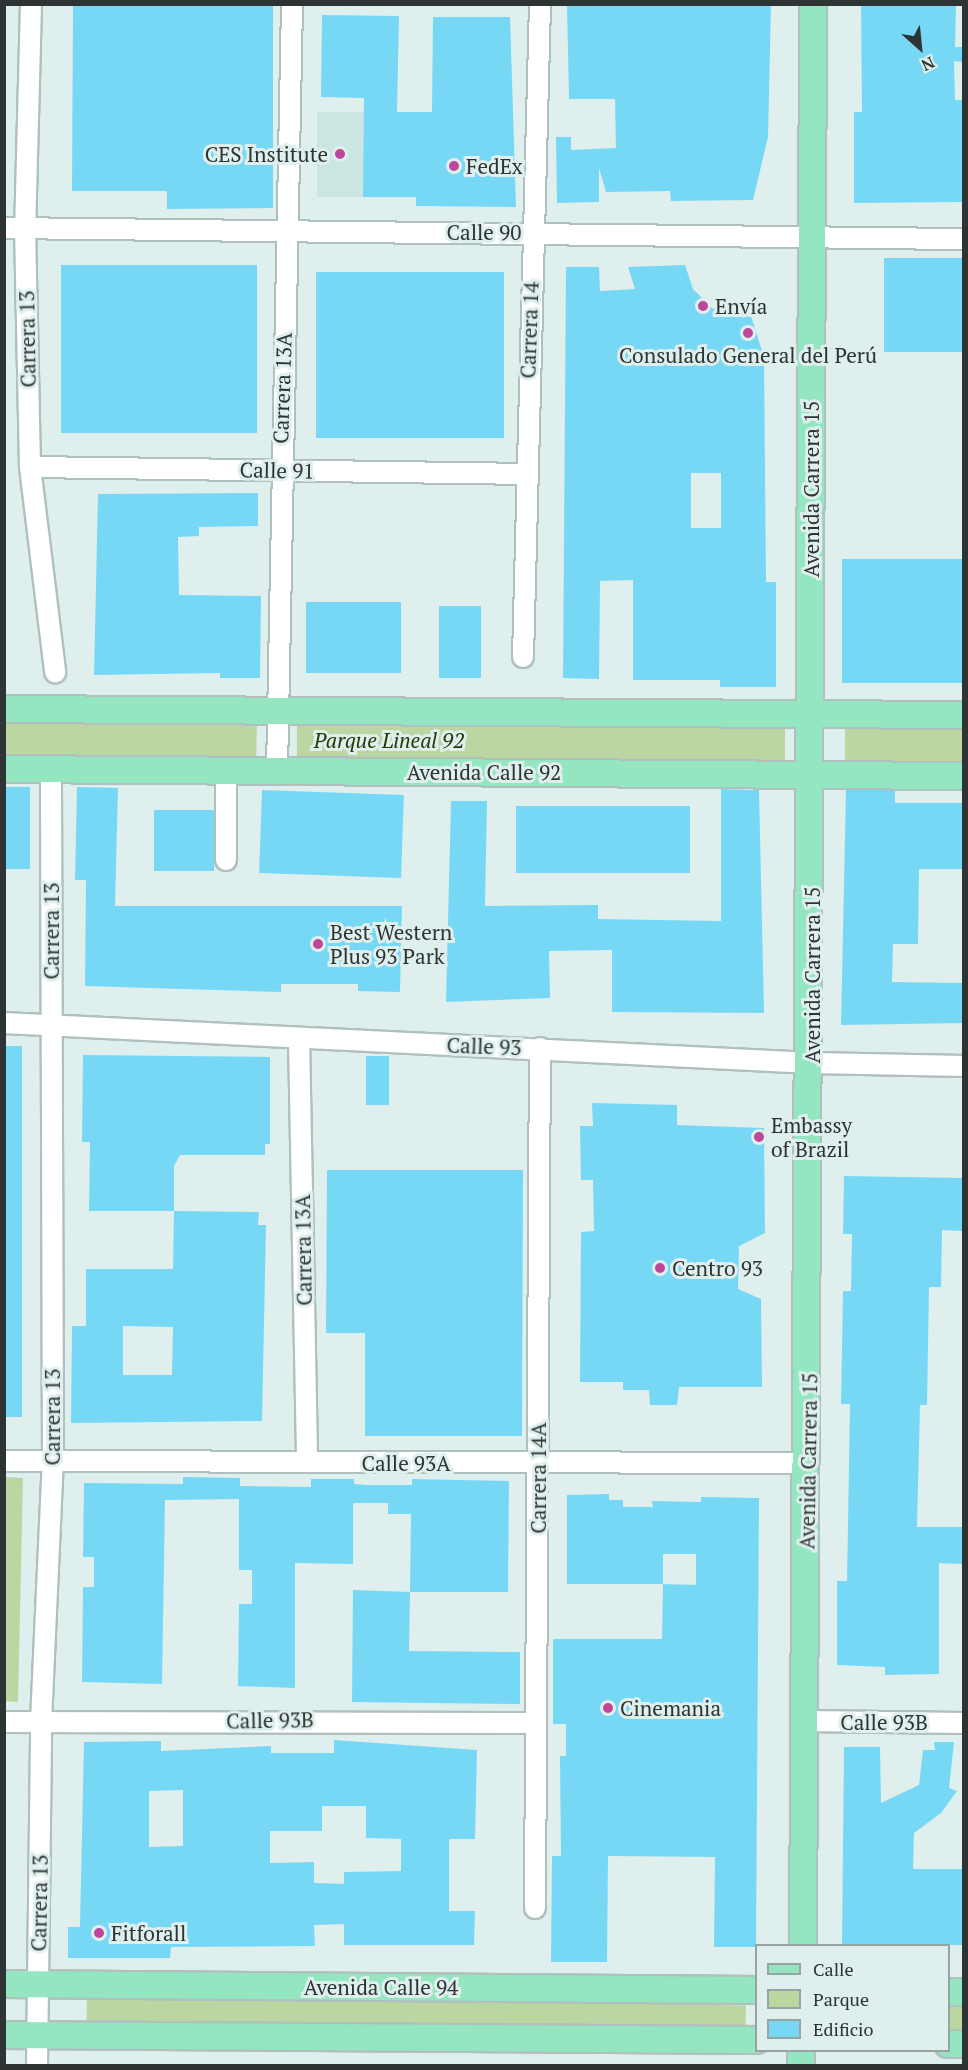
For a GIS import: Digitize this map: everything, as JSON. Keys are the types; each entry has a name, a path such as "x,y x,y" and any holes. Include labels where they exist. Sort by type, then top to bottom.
{"main road":[{"name":"Avenida Carrera 15","path":"803,1944 812,1063 813,4"},
{"path":"4,709 963,715"},
{"name":"Avenida Calle 92","path":"4,769 963,776"},
{"name":"Avenida Calle 94","path":"4,1984 755,1990"},
{"path":"4,2035 755,2040"}],"street":[{"name":"Carrera 13","path":"31,4 25,228 30,467 55,672"},
{"name":"Carrera 13A","path":"277,771 279,470 292,4"},
{"name":"Carrera 14","path":"523,657 524,474 540,4"},
{"name":"Calle 90","path":"4,228 532,232 812,239 963,239"},
{"name":"Calle 91","path":"30,467 524,474"},
{"name":"Carrera 13","path":"38,2066 41,1722 53,1462 51,769"},
{"path":"226,771 226,860"},
{"name":"Calle 93","path":"4,1023 812,1063 963,1066"},
{"name":"Carrera 13A","path":"299,1038 307,1462"},
{"name":"Carrera 14A","path":"535,1908 540,1048"},
{"name":"Calle 93A","path":"4,1461 808,1463"},
{"name":"Calle 93B","path":"805,1721 963,1722"},
{"name":"Calle 93B","path":"4,1722 536,1723"}],"shaded area":[{"name":"CES Institute","path":"317,112 364,112 364,197 317,197"}],"green space":[{"name":"Parque Lineal 92","path":"5,714 257,718 256,762 4,758"},
{"name":"Parque Lineal 92","path":"297,717 785,717 785,761 297,761"},
{"path":"845,725 963,725 963,768 845,768"},
{"path":"5,1477 23,1478 18,1702 5,1701"},
{"path":"87,1994 746,2006 745,2035 86,2024"},
{"path":"950,2005 963,2005 963,2036 950,2036"}],"building":[{"path":"73,4 273,4 273,208 167,209 167,191 72,191"},
{"path":"567,4 771,4 768,137 753,200 671,201 670,191 606,192 599,168 599,202 557,203 556,137 571,137 571,150 616,148 615,99 569,99"},
{"path":"861,4 956,4 955,47 963,47 963,62 954,61 955,100 963,100 963,202 854,203 854,112 862,112"},
{"path":"322,15 399,16 397,112 432,112 433,17 510,17 516,207 416,206 416,197 363,197 364,98 321,97"},
{"path":"884,258 963,258 963,352 884,352"},
{"path":"61,265 257,265 257,433 61,433"},
{"path":"685,265 693,289 712,308 751,316 764,357 766,582 776,582 776,687 720,687 720,680 633,680 633,580 600,581 599,679 563,678 566,267 599,267 600,291 635,289 628,267","holes":["691,473 721,473 721,528 691,528"]},
{"path":"316,272 504,272 504,438 316,438"},
{"path":"258,493 258,526 199,527 199,536 178,537 179,595 261,596 260,678 220,678 220,673 94,675 98,494"},
{"path":"842,559 963,559 963,683 842,683"},
{"path":"306,602 401,602 401,673 306,673"},
{"path":"439,606 481,606 481,678 439,678"},
{"path":"4,787 30,787 30,869 4,869"},
{"path":"77,787 118,788 115,906 402,906 400,992 358,991 358,984 281,984 281,992 85,986 86,880 75,880"},
{"path":"721,789 759,790 764,1013 612,1012 612,950 549,951 550,998 446,1002 451,801 487,801 485,906 598,905 598,919 721,921"},
{"path":"262,790 404,795 401,878 259,873"},
{"path":"846,790 895,790 895,803 963,803 963,869 919,869 918,944 893,944 892,982 963,983 963,1023 841,1025"},
{"path":"516,806 690,806 690,873 516,873"},
{"path":"154,810 214,810 214,871 154,871"},
{"path":"4,1046 22,1046 22,1417 4,1417"},
{"path":"83,1055 270,1057 270,1144 265,1144 265,1155 180,1155 174,1166 174,1211 89,1211 90,1142 82,1142"},
{"path":"366,1056 389,1056 389,1105 366,1105"},
{"name":"Centro 93","path":"592,1103 677,1105 677,1125 764,1128 765,1233 739,1246 738,1289 761,1299 762,1387 679,1387 677,1405 650,1405 649,1390 623,1390 623,1382 580,1382 581,1232 594,1231 593,1180 581,1180 580,1126 593,1126"},
{"path":"327,1170 523,1170 522,1436 365,1436 365,1333 326,1333"},
{"path":"844,1176 963,1178 963,1231 942,1230 941,1287 929,1287 927,1405 920,1405 917,1527 963,1527 963,1564 939,1563 939,1674 885,1675 885,1667 837,1665 837,1581 847,1581 850,1404 841,1404 843,1291 851,1291 852,1234 843,1234"},
{"path":"174,1211 259,1212 258,1225 266,1225 262,1421 71,1423 72,1326 86,1326 86,1269 173,1269","holes":["123,1326 173,1327 172,1375 123,1375"]},
{"path":"183,1477 240,1478 240,1486 311,1487 311,1479 354,1479 354,1484 367,1485 412,1485 412,1479 509,1481 508,1592 410,1592 411,1514 388,1514 388,1503 353,1503 353,1564 295,1563 295,1688 238,1686 239,1604 252,1604 252,1570 239,1570 239,1499 165,1500 162,1684 82,1682 83,1587 94,1587 94,1557 83,1557 84,1483 183,1484"},
{"path":"609,1494 609,1500 623,1500 623,1507 653,1507 652,1501 701,1502 701,1497 759,1498 755,1947 714,1947 715,1857 608,1856 607,1962 551,1962 552,1856 561,1856 560,1756 566,1756 566,1724 553,1724 553,1639 662,1639 663,1584 567,1584 567,1495","holes":["663,1554 696,1554 696,1585 663,1584"]},
{"path":"353,1590 410,1592 409,1651 520,1652 520,1704 352,1702"},
{"path":"334,1740 477,1750 475,1839 449,1839 449,1911 475,1911 474,1945 344,1945 344,1924 314,1925 315,1946 171,1947 170,1958 68,1958 68,1927 80,1927 84,1742 161,1741 161,1751 271,1746 271,1753 334,1753","holes":["183,1790 183,1846 149,1847 149,1791","322,1806 366,1806 366,1838 401,1839 401,1871 344,1872 344,1884 314,1883 314,1862 270,1863 270,1831 322,1831"]},
{"path":"934,1742 954,1742 949,1788 957,1791 941,1813 914,1833 913,1869 963,1869 963,1945 842,1944 844,1747 880,1747 881,1803 919,1785 923,1750 935,1750"}],"place":[{"name":"CES Institute","path":"340,154"},
{"name":"FedEx","path":"454,166"},
{"name":"Envía","path":"703,306"},
{"name":"Consulado General del Perú","path":"748,333"},
{"name":"Best Western Plus 93 Park","path":"318,944"},
{"name":"Embassy of Brazil","path":"759,1137"},
{"name":"Centro 93","path":"660,1268"},
{"name":"Cinemania","path":"608,1708"},
{"name":"Fitforall","path":"99,1933"}]}
